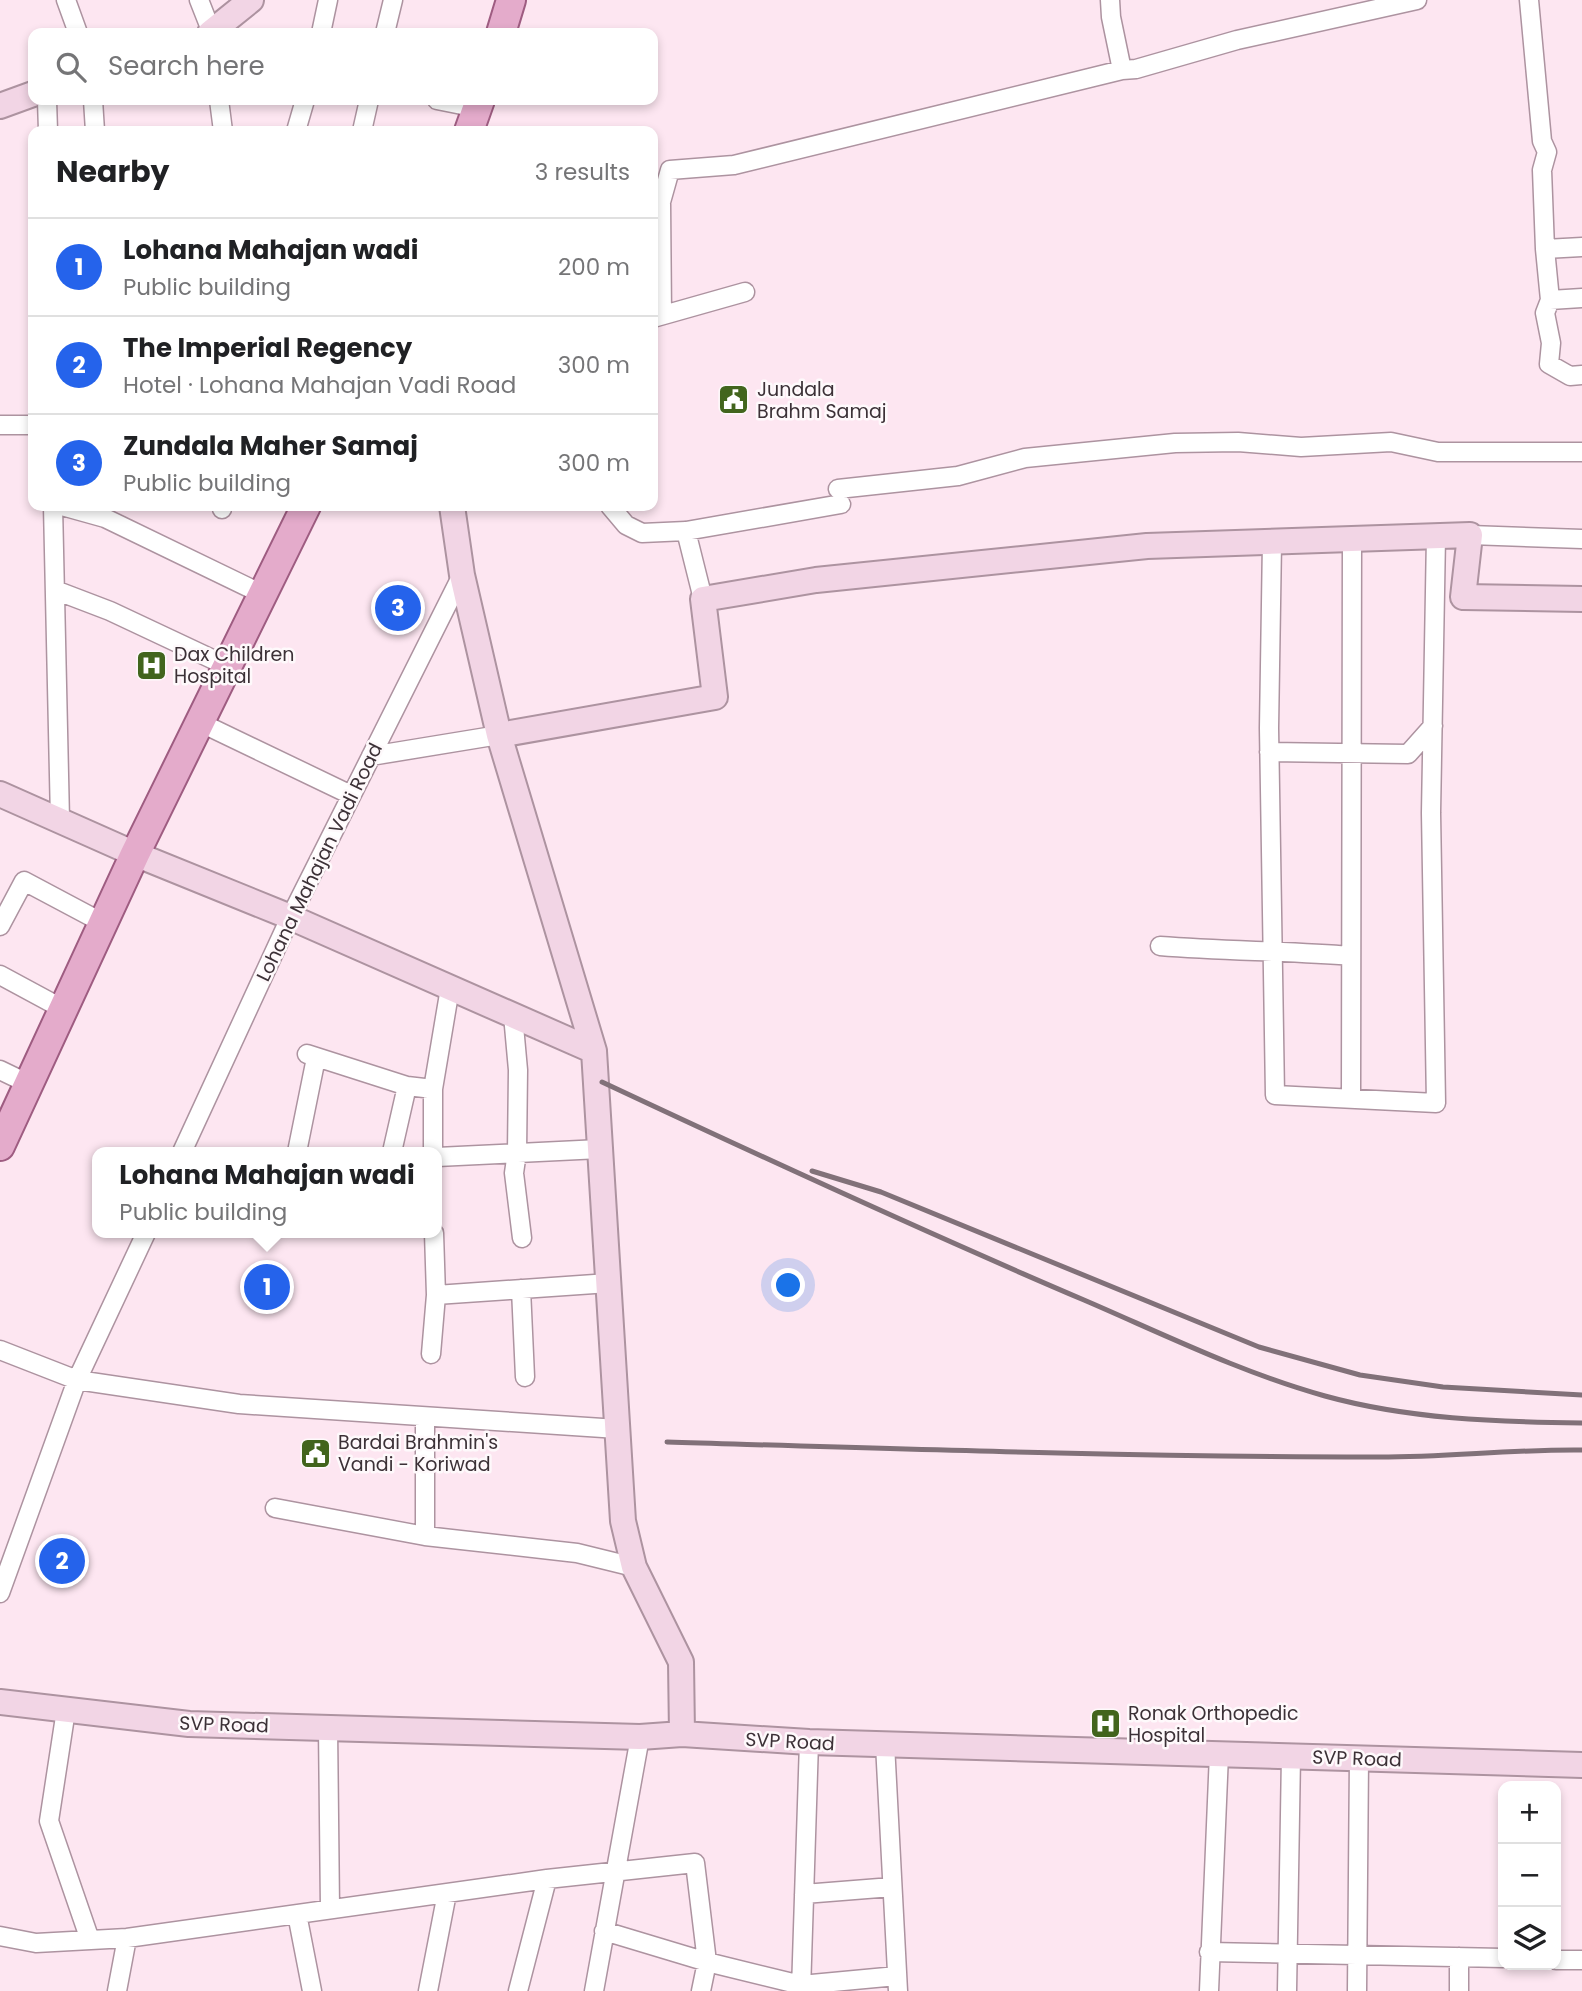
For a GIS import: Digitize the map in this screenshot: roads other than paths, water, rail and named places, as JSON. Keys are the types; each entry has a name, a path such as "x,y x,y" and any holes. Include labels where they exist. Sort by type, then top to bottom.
{"main road":[{"path":"503,28 511,0"},
{"path":"0,1146 135,854 304,511"}],"street":[{"path":"66,0 76,28"},
{"path":"199,0 209,28"},
{"path":"217,28 251,0"},
{"path":"322,28 328,0"},
{"path":"386,28 393,0"},
{"path":"1111,0 1111,17 1122,70"},
{"path":"658,288 661,202 670,170 734,165 1122,70 1136,69 1237,40 1417,0"},
{"path":"1529,0 1542,141 1547,152 1542,170 1550,300 1545,313 1551,343 1549,364 1570,376 1582,375"},
{"path":"0,106 28,96"},
{"path":"47,105 48,126"},
{"path":"93,105 95,126"},
{"path":"220,105 222,126"},
{"path":"297,126 304,105"},
{"path":"363,126 368,105"},
{"path":"451,105 475,113"},
{"path":"1545,249 1582,247"},
{"path":"658,316 745,292"},
{"path":"1550,300 1582,298"},
{"path":"0,425 28,425"},
{"path":"614,511 626,525 642,533 686,531 840,497 958,476 1025,458 1175,443 1238,442 1301,447 1391,442 1438,452 1582,452"},
{"path":"53,511 60,820"},
{"path":"453,511 462,575 499,735 594,1051 623,1521 634,1567 681,1662 682,1734"},
{"path":"105,512 262,594"},
{"path":"371,756 715,697 703,599 686,531"},
{"path":"703,599 816,580 1147,546 1470,535 1582,539"},
{"path":"1470,535 1463,597 1582,598"},
{"path":"1272,542 1269,752 1275,1095 1436,1102 1431,813 1436,536"},
{"path":"1351,1099 1352,539"},
{"name":"Lohana Mahajan Vadi Road","path":"184,1147 290,918 462,575"},
{"path":"55,590 110,611 227,666"},
{"path":"199,723 351,795"},
{"path":"1269,752 1408,754 1433,726"},
{"path":"0,794 594,1051"},
{"path":"0,926 24,881 103,923"},
{"path":"1160,946 1351,956"},
{"path":"0,975 63,1009"},
{"path":"432,1147 433,1089 450,988"},
{"path":"513,1015 518,1070 517,1152 514,1173 522,1238"},
{"path":"298,1147 312,1056 407,1086 433,1089"},
{"path":"0,1070 29,1084"},
{"path":"393,1147 407,1086"},
{"path":"442,1157 600,1149"},
{"path":"0,1594 77,1380 144,1238"},
{"path":"431,1354 436,1295 434,1238"},
{"path":"436,1295 609,1283"},
{"path":"521,1289 525,1377"},
{"path":"0,1350 77,1380 239,1404 618,1429"},
{"path":"425,1417 425,1536"},
{"path":"275,1508 425,1536 577,1553 634,1567"},
{"name":"SVP Road","path":"0,1702 189,1724 640,1737 682,1734 809,1742 1582,1765"},
{"path":"66,1710 48,1821 90,1940"},
{"path":"328,1727 330,1909"},
{"path":"594,1991 640,1737"},
{"path":"801,1988 809,1742"},
{"path":"604,1931 801,1988 897,1983 885,1744"},
{"path":"1209,1991 1219,1754"},
{"path":"1287,1991 1291,1756"},
{"path":"1357,1991 1359,1758"},
{"path":"0,1937 36,1943 127,1938 547,1879 695,1863 707,1962 701,1991"},
{"path":"518,1991 547,1879"},
{"path":"804,1894 892,1887"},
{"path":"428,1991 447,1893"},
{"path":"297,1914 312,1991"},
{"path":"117,1991 127,1938"},
{"path":"1209,1952 1498,1958"},
{"path":"1459,1957 1459,1991"},
{"path":"1561,1960 1582,1960"}],"railway":[{"path":"602,1082 963,1247 1203,1352 1294,1387 1388,1410 1485,1420 1582,1423"},
{"path":"812,1171 881,1192 1259,1347 1360,1375 1443,1387 1582,1395"},
{"path":"667,1442 1283,1457 1398,1457 1582,1450"}],"place":[{"name":"Jundala Brahm Samaj","path":"734,400"},
{"name":"Zundala Maher Samaj","path":"398,608"},
{"name":"Dax Children Hospital","path":"151,665"},
{"name":"Lohana Mahajan wadi","path":"267,1287"},
{"name":"Bardai Brahmin's Vandi - Koriwad","path":"315,1453"},
{"name":"The Imperial Regency","path":"62,1561"},
{"name":"Ronak Orthopedic Hospital","path":"1105,1724"}]}
